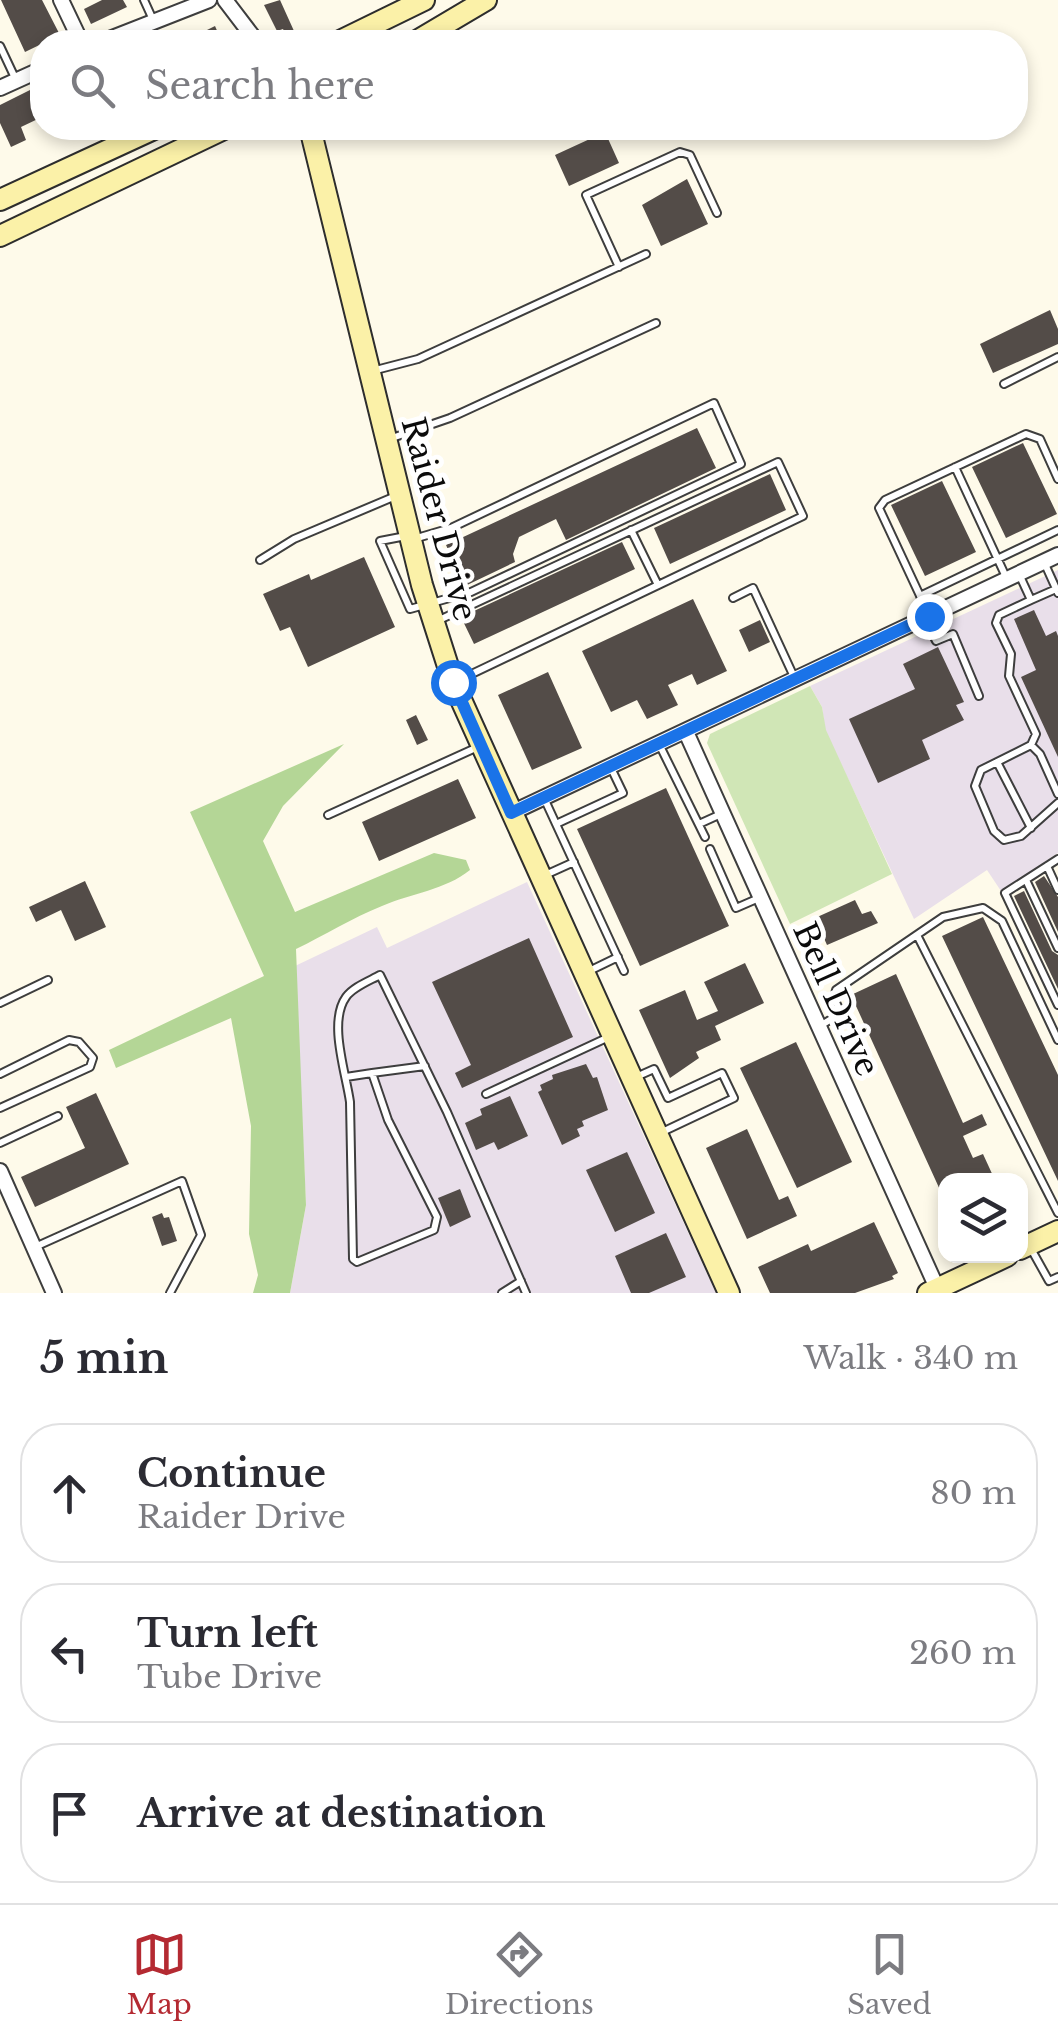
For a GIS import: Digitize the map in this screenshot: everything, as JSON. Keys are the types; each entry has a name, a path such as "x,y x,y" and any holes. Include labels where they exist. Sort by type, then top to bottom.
{"main road":[{"path":"363,30 424,0"},
{"path":"435,30 486,0"},
{"path":"0,200 130,140"},
{"path":"0,236 201,140"},
{"name":"Raider Drive","path":"313,140 410,537 453,682 729,1293"},
{"path":"1028,1246 1058,1231"},
{"path":"932,1291 991,1263"}],"street":[{"path":"62,0 76,30"},
{"path":"135,30 208,0"},
{"path":"225,0 247,30"},
{"path":"0,88 30,75"},
{"path":"511,813 1051,558"},
{"name":"Bell Drive","path":"686,732 932,1291"},
{"path":"0,1171 54,1293"}],"lane":[{"path":"144,0 154,23"},
{"path":"0,46 16,81"},
{"path":"619,267 586,195 680,152 690,155 717,213"},
{"path":"370,372 418,359 646,254"},
{"path":"386,440 450,418 656,323"},
{"path":"1004,384 1058,358"},
{"path":"431,614 741,464 714,404 451,528 380,541 410,609 431,614 631,530 778,462 803,516 453,682"},
{"path":"979,696 953,634 936,642 920,596 879,508 892,495 1030,434 1040,439 1058,479"},
{"path":"955,467 997,558 1031,600"},
{"path":"260,560 294,538 400,494"},
{"path":"631,530 658,585"},
{"path":"920,596 1058,530"},
{"path":"1051,558 1057,591 999,615 996,623 1010,654 1009,676 1036,734 1031,746 981,770 974,786 994,831 1004,840 1031,828 1058,803"},
{"path":"732,598 753,588 795,680"},
{"path":"659,744 705,836"},
{"path":"328,816 481,746"},
{"path":"1031,746 1058,794"},
{"path":"997,762 1031,828"},
{"path":"556,824 623,793 610,767"},
{"path":"544,798 624,971"},
{"path":"699,824 722,814"},
{"path":"710,848 736,908 760,897"},
{"path":"1058,859 1005,893 1058,1005"},
{"path":"540,878 574,862"},
{"path":"1047,866 1058,890"},
{"path":"1026,880 1058,948"},
{"path":"819,1027 841,1013 836,990 916,934 964,908 983,908 997,915 1058,1040"},
{"path":"916,934 1058,1212"},
{"path":"584,973 618,958"},
{"path":"372,1074 388,1120 437,1218 434,1230 357,1262 353,1259 346,1077 337,1014 348,993 380,976 425,1066 526,1293"},
{"path":"0,1003 48,980"},
{"path":"486,1094 612,1035"},
{"path":"0,1074 69,1040 79,1042 93,1058 90,1067 0,1108"},
{"path":"346,1077 425,1066"},
{"path":"632,1079 654,1069 668,1098 722,1073 734,1098 657,1134"},
{"path":"0,1143 58,1116"},
{"path":"34,1247 182,1181 201,1235 170,1293"},
{"path":"1028,1251 1049,1281 1058,1276"},
{"path":"502,1293 521,1281"}],"shaded area":[{"path":"1058,570 1058,853 1001,891 987,870 914,919 825,730 822,707 810,686"},
{"path":"527,882 716,1293 290,1293 306,1205 295,966 377,927 387,948"}],"green space":[{"path":"810,686 892,874 790,924 707,743 710,734"},
{"path":"344,744 283,806 263,841 295,912 434,853 466,860 470,870 439,887 371,911 296,949 306,1205 290,1293 253,1293 258,1275 249,1234 251,1126 231,1018 116,1068 109,1050 264,976 190,812"}],"building":[{"path":"1,0 42,0 57,30 30,30 30,50 25,52"},
{"path":"102,0 123,0 127,7 91,24 84,9"},
{"path":"280,0 294,30 276,30 264,5"},
{"path":"30,90 30,123 21,127 26,140 11,147 0,123 0,105"},
{"path":"588,140 609,140 619,163 569,186 555,155"},
{"path":"687,179 708,224 661,246 642,205"},
{"path":"1050,310 1058,329 1058,344 993,373 980,344"},
{"path":"697,428 716,468 566,540 556,519 519,537 513,554 515,562 465,586 446,545"},
{"path":"1023,443 1057,514 1006,538 972,467"},
{"path":"770,474 786,510 670,564 654,528"},
{"path":"942,481 976,552 925,576 891,505"},
{"path":"622,542 635,569 474,644 461,617"},
{"path":"364,557 395,627 308,667 290,627 280,631 263,594 309,574 311,580"},
{"path":"693,599 727,671 697,685 692,674 668,685 678,705 647,719 637,700 611,712 582,651"},
{"path":"1034,610 1046,636 1056,631 1058,636 1058,757 1021,677 1036,670 1014,619"},
{"path":"760,620 770,642 749,652 739,630"},
{"path":"938,647 964,702 956,705 964,720 922,740 930,759 878,783 849,719 915,689 903,664"},
{"path":"548,672 582,748 532,770 498,695"},
{"path":"416,715 428,740 417,745 406,720"},
{"path":"458,779 476,818 379,861 362,822"},
{"path":"666,788 729,926 640,966 577,829"},
{"path":"1044,876 1058,897 1058,932 1035,882"},
{"path":"85,881 106,927 75,941 61,910 36,922 29,907"},
{"path":"1024,891 1052,951 1058,955 1058,989 1014,896"},
{"path":"855,900 862,914 871,911 878,923 827,945 815,918"},
{"path":"983,917 1058,1075 1058,1181 942,936"},
{"path":"529,938 573,1037 462,1088 455,1073 471,1065 432,982"},
{"path":"745,963 764,1003 715,1026 721,1040 696,1052 699,1058 670,1078 639,1010 685,990 697,1020 718,1011 704,982"},
{"path":"896,974 963,1123 982,1114 987,1125 963,1136 973,1158 983,1154 992,1173 938,1173 938,1185 851,995"},
{"path":"796,1042 852,1162 797,1188 740,1068"},
{"path":"586,1064 593,1078 597,1077 608,1110 582,1121 584,1126 577,1129 580,1136 562,1145 538,1092 542,1090 540,1085 553,1079 552,1075"},
{"path":"96,1093 129,1164 35,1207 21,1177 85,1148 66,1107"},
{"path":"510,1096 528,1136 498,1150 494,1142 476,1150 465,1123 482,1115 480,1109"},
{"path":"747,1129 779,1200 788,1196 797,1216 747,1239 706,1148"},
{"path":"627,1152 655,1213 615,1232 586,1170"},
{"path":"460,1189 471,1217 450,1227 438,1198"},
{"path":"162,1213 164,1218 169,1217 177,1241 162,1246 152,1217"},
{"path":"874,1222 898,1273 892,1276 894,1279 855,1293 770,1293 758,1267 808,1244 811,1251"},
{"path":"666,1233 686,1277 649,1293 631,1293 615,1256"}],"route":[{"path":"453,682 511,813 929,616"}]}
